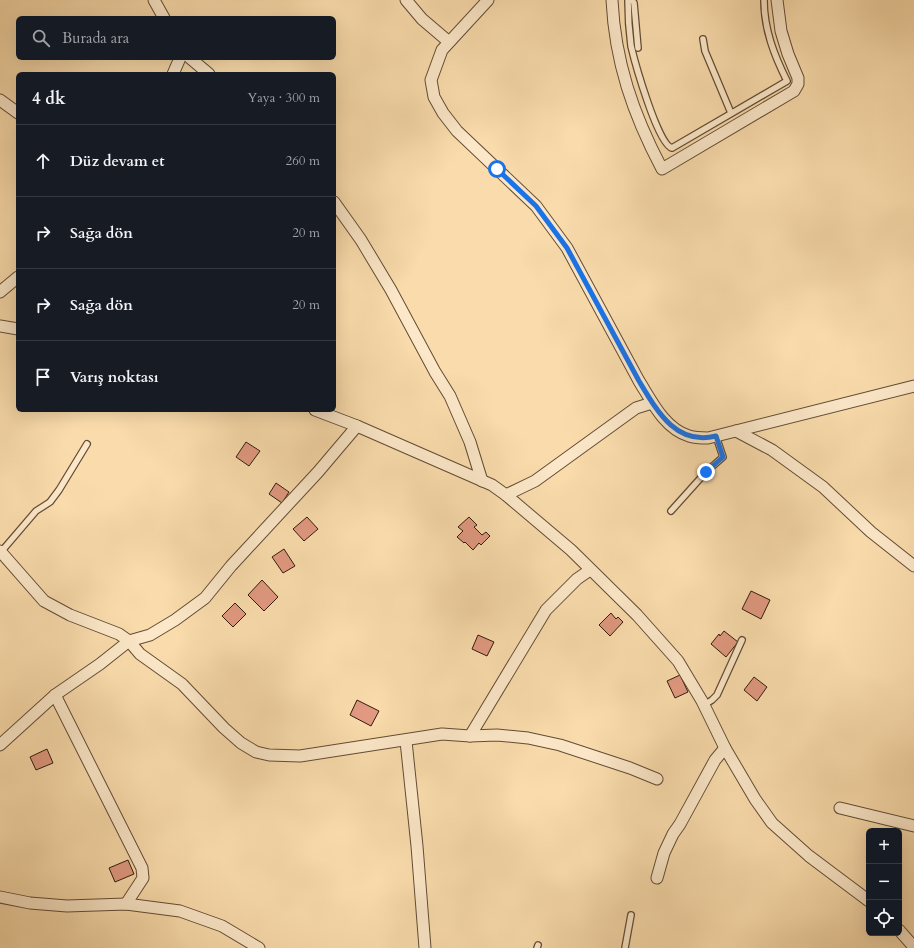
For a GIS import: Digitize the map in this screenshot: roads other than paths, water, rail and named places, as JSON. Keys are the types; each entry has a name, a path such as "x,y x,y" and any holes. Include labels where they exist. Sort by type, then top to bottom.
{"street":[{"path":"154,0 163,16"},
{"path":"406,0 422,19 449,42"},
{"path":"488,0 442,50 431,80 434,97 443,113 457,131 536,206 567,248 639,381 652,403 666,422 690,437 708,438 914,386"},
{"path":"612,0 616,43 624,78 646,138 662,168 794,91 797,87 798,78 781,32 776,0"},
{"path":"174,72 179,60"},
{"path":"192,60 207,72"},
{"path":"0,100 16,112"},
{"path":"336,205 361,240 391,290 435,372 450,396 470,442 482,481"},
{"path":"0,292 16,279"},
{"path":"0,326 16,329"},
{"path":"506,495 535,481 636,408 652,403"},
{"path":"320,412 357,426 492,485 571,550 637,615 678,661 704,705 725,748 755,799 772,823 809,856 868,900"},
{"path":"0,745 55,695 100,664 129,641 150,635 175,620 205,598 231,566 318,472 357,426"},
{"path":"736,431 772,450 823,487 871,532 914,566"},
{"path":"0,551 44,601 70,615 118,634 129,641 140,654 182,684 241,744 256,752 269,755 300,756 406,741 442,734 497,736 520,738 560,745 630,768 657,779"},
{"path":"470,736 546,610 577,579 590,570"},
{"path":"55,695 142,868 143,878 126,904"},
{"path":"406,741 417,846 425,948"},
{"path":"657,878 664,853 673,834 715,760 725,748"},
{"path":"840,808 914,826"},
{"path":"0,897 30,903 67,906 126,904 180,911 222,926 259,948"},
{"path":"902,933 914,947"}],"lane":[{"path":"628,0 631,46 641,85 656,122 670,148 674,148 787,81 776,60 769,37 764,13 764,0"},
{"path":"632,0 634,3 638,48"},
{"path":"704,39 705,51 731,113"},
{"path":"671,511 706,472 723,457 716,436"},
{"path":"0,551 36,511 50,502 87,444"},
{"path":"704,705 717,695 742,640"},
{"path":"625,948 631,915"}]}
